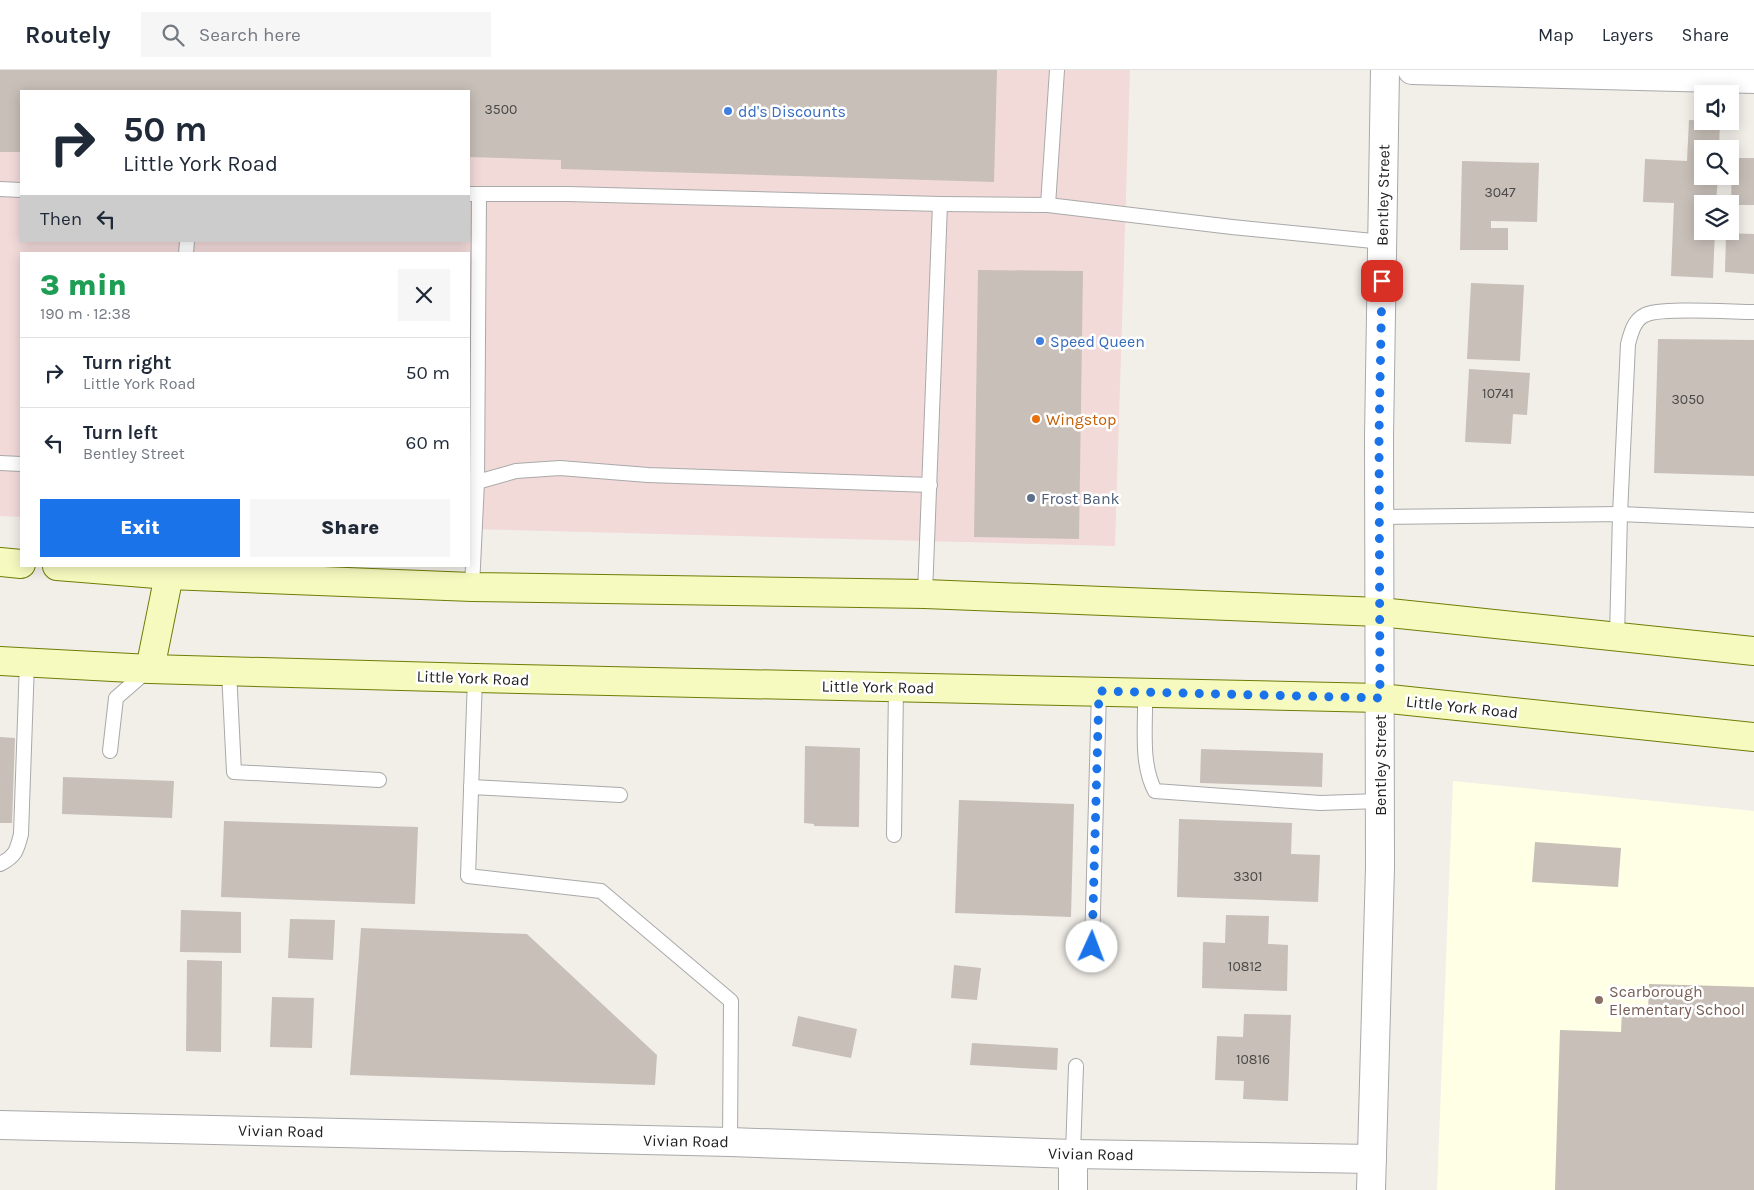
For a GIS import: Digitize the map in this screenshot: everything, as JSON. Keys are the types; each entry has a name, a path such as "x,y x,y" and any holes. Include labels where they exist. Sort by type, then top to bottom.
{"main road":[{"path":"0,562 20,564"},
{"path":"79,567 472,587 925,594 1380,612 1754,651"},
{"path":"150,669 169,571"},
{"name":"Little York Road","path":"0,662 150,669 474,678 1380,698 1754,737"}],"street":[{"name":"Bentley Street","path":"1371,1190 1380,866 1379,516 1386,70"},
{"path":"1412,70 1754,79"},
{"name":"Vivian Road","path":"0,1125 730,1142 1073,1154 1372,1159"},
{"path":"1073,1154 1073,1190"}],"lane":[{"path":"1048,205 1057,70"},
{"path":"0,189 20,190"},
{"path":"472,587 474,194 568,194 1048,205 1232,227 1383,242"},
{"path":"925,594 940,204"},
{"path":"1617,636 1620,514 1628,344 1635,324 1645,314 1666,311 1754,312"},
{"path":"0,464 20,464"},
{"path":"473,482 516,471 560,468 648,475 930,485"},
{"path":"1379,516 1620,514 1754,520"},
{"path":"0,864 11,859 17,850 21,834 27,662"},
{"path":"110,751 116,698 150,669"},
{"path":"229,671 234,772 379,780"},
{"path":"474,678 468,876 601,891 731,1001 730,1142"},
{"path":"894,835 896,687"},
{"path":"1092,947 1099,691"},
{"path":"1144,693 1145,751 1149,779 1155,791 1320,803 1380,801"},
{"path":"471,787 620,795"},
{"path":"1073,1154 1076,1066"}],"shaded area":[{"path":"0,70 1130,70 1115,546 470,529 470,252 20,252 20,517 0,516"},
{"name":"Scarborough Elementary School","path":"1453,781 1754,811 1754,1190 1437,1190"}],"building":[{"path":"0,70 997,70 994,182 561,169 561,160 470,157 470,90 20,90 20,152 0,152"},
{"path":"1689,120 1694,120 1694,130 1720,130 1719,140 1694,140 1694,185 1717,185 1717,195 1694,195 1694,240 1715,240 1713,278 1671,276 1674,203 1643,202 1645,159 1687,161"},
{"path":"1739,158 1754,158 1754,205 1739,205 1739,195 1731,195 1731,185 1739,185"},
{"path":"1462,161 1539,163 1537,222 1491,221 1491,228 1508,228 1508,250 1460,250"},
{"path":"1739,233 1754,234 1754,274 1725,272 1726,240 1739,240"},
{"path":"978,270 1083,271 1079,539 974,537"},
{"path":"1471,283 1524,285 1520,361 1467,359"},
{"path":"1658,339 1754,340 1754,476 1654,473"},
{"path":"1469,369 1530,373 1527,415 1513,414 1511,444 1465,442"},
{"path":"0,737 15,738 12,823 0,823"},
{"path":"805,746 860,748 859,827 814,826 814,824 804,823"},
{"path":"1201,749 1323,753 1322,787 1200,783"},
{"path":"63,777 174,781 172,818 62,814"},
{"path":"959,800 1074,804 1071,917 955,913"},
{"path":"1179,819 1292,823 1291,854 1320,855 1318,902 1177,897"},
{"path":"224,821 418,827 415,904 221,897"},
{"path":"1535,842 1621,848 1618,887 1532,882"},
{"path":"181,910 241,912 241,953 180,952"},
{"path":"1226,915 1269,916 1268,944 1288,945 1287,991 1202,988 1203,942 1225,943"},
{"path":"290,919 335,920 333,960 288,958"},
{"path":"361,928 527,934 657,1055 655,1085 350,1075"},
{"path":"187,960 222,961 221,1052 186,1051"},
{"path":"954,965 981,968 977,1000 951,998"},
{"path":"1649,984 1754,987 1754,1190 1555,1190 1560,1030 1621,1032 1622,1011 1648,1012"},
{"path":"272,997 314,998 312,1048 270,1047"},
{"path":"1244,1014 1291,1015 1288,1101 1243,1099 1244,1081 1215,1080 1217,1036 1243,1037"},
{"path":"798,1016 857,1029 851,1058 792,1046"},
{"path":"972,1043 1058,1048 1057,1070 970,1065"}],"place":[{"name":"dd's Discounts","path":"728,111"},
{"name":"Speed Queen","path":"1040,341"},
{"name":"Wingstop","path":"1036,419"},
{"name":"Frost Bank","path":"1031,498"},
{"name":"Scarborough Elementary School","path":"1599,1000"}],"route":[{"path":"1092,947 1099,691 1380,698 1379,436 1382,281"}]}
